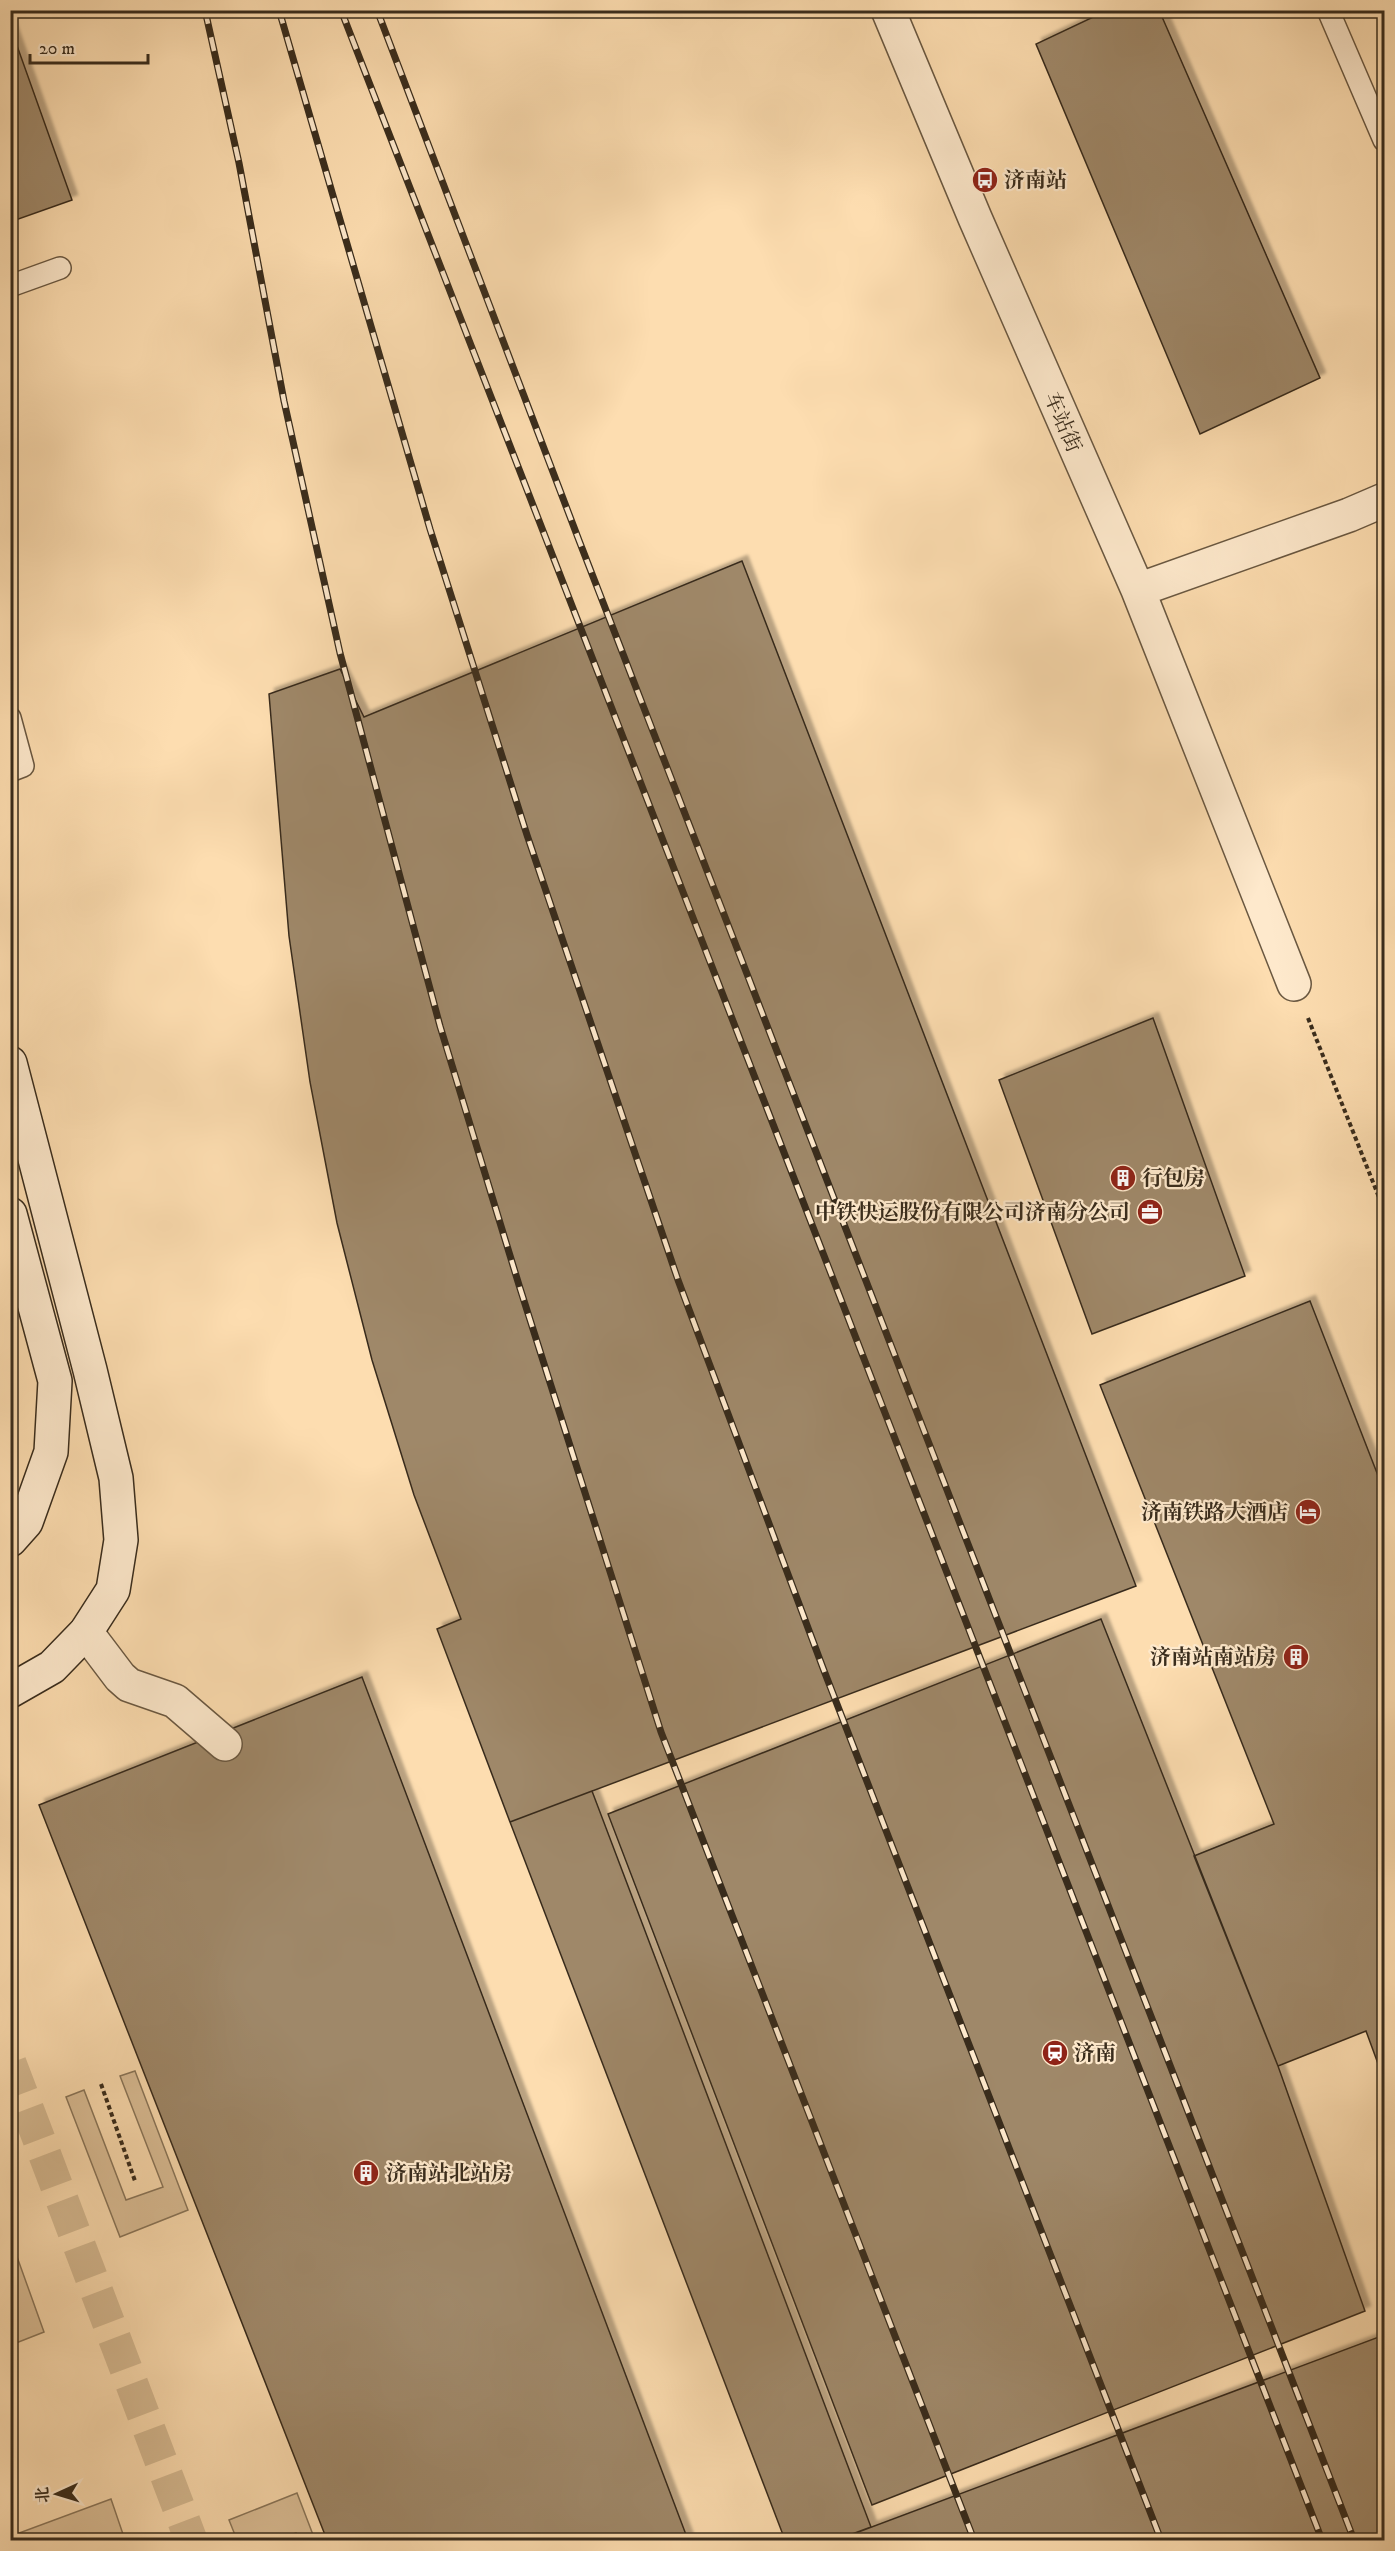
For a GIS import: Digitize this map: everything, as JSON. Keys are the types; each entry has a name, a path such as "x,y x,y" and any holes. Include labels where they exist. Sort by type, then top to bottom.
{"street":[{"name":"车站街","path":"888,10 988,250 1138,590 1294,984"},
{"path":"1138,590 1349,515 1384,500"},
{"path":"10,1064 113,1467 121,1540 113,1590 86,1632 51,1666 10,1691"},
{"path":"10,1214 55,1381 51,1452 26,1522 10,1540"},
{"path":"86,1632 120,1677 129,1684 175,1701 225,1744"}],"lane":[{"path":"1328,10 1384,140"},
{"path":"10,286 60,268"},
{"path":"10,718 23,766 10,771"}],"path":[{"path":"1294,984 1384,1210"},
{"path":"100,2084 135,2181"}],"shaded area":[{"path":"135,2071 188,2210 120,2237 66,2097 84,2090 126,2200 163,2187 120,2076"},
{"path":"11,2240 44,2332 10,2345"},
{"path":"297,2493 315,2540 299,2540 296,2533 276,2540 237,2540 229,2520"},
{"path":"111,2499 125,2540 11,2540 11,2536"}],"building":[{"path":"1108,10 1159,10 1320,378 1200,434 1036,44"},
{"path":"10,26 72,200 10,222"},
{"path":"742,561 1136,1586 510,1822 437,1629 461,1619 414,1495 372,1360 337,1223 310,1082 289,936 269,694 340,669 364,717"},
{"name":"行包房","path":"1153,1018 1245,1276 1092,1334 999,1080"},
{"name":"济南站南站房","path":"1310,1301 1384,1491 1384,2080 1366,2031 1278,2066 1194,1856 1274,1824 1100,1385"},
{"path":"1101,1619 1278,2066 1365,2311 872,2505 608,1814"},
{"name":"济南站北站房","path":"362,1677 688,2540 327,2540 39,1805"},
{"path":"592,1791 871,2527 836,2540 785,2540 510,1822"},
{"path":"1384,2335 1384,2540 837,2540"}],"tunnel":[{"path":"10,2063 191,2540"}],"railway":[{"path":"205,10 239,163 284,401 340,653 440,1026 519,1285 661,1732 974,2540"},
{"path":"279,10 430,529 527,835 678,1280 823,1668 1161,2540"},
{"path":"341,10 1322,2540"},
{"path":"377,10 580,543 1354,2540"}],"place":[{"name":"济南站","path":"985,180"},
{"name":"行包房","path":"1123,1178"},
{"name":"中铁快运股份有限公司济南分公司","path":"1150,1212"},
{"name":"济南铁路大酒店","path":"1308,1512"},
{"name":"济南站南站房","path":"1296,1657"},
{"name":"济南","path":"1055,2053"},
{"name":"济南站北站房","path":"366,2173"}]}
